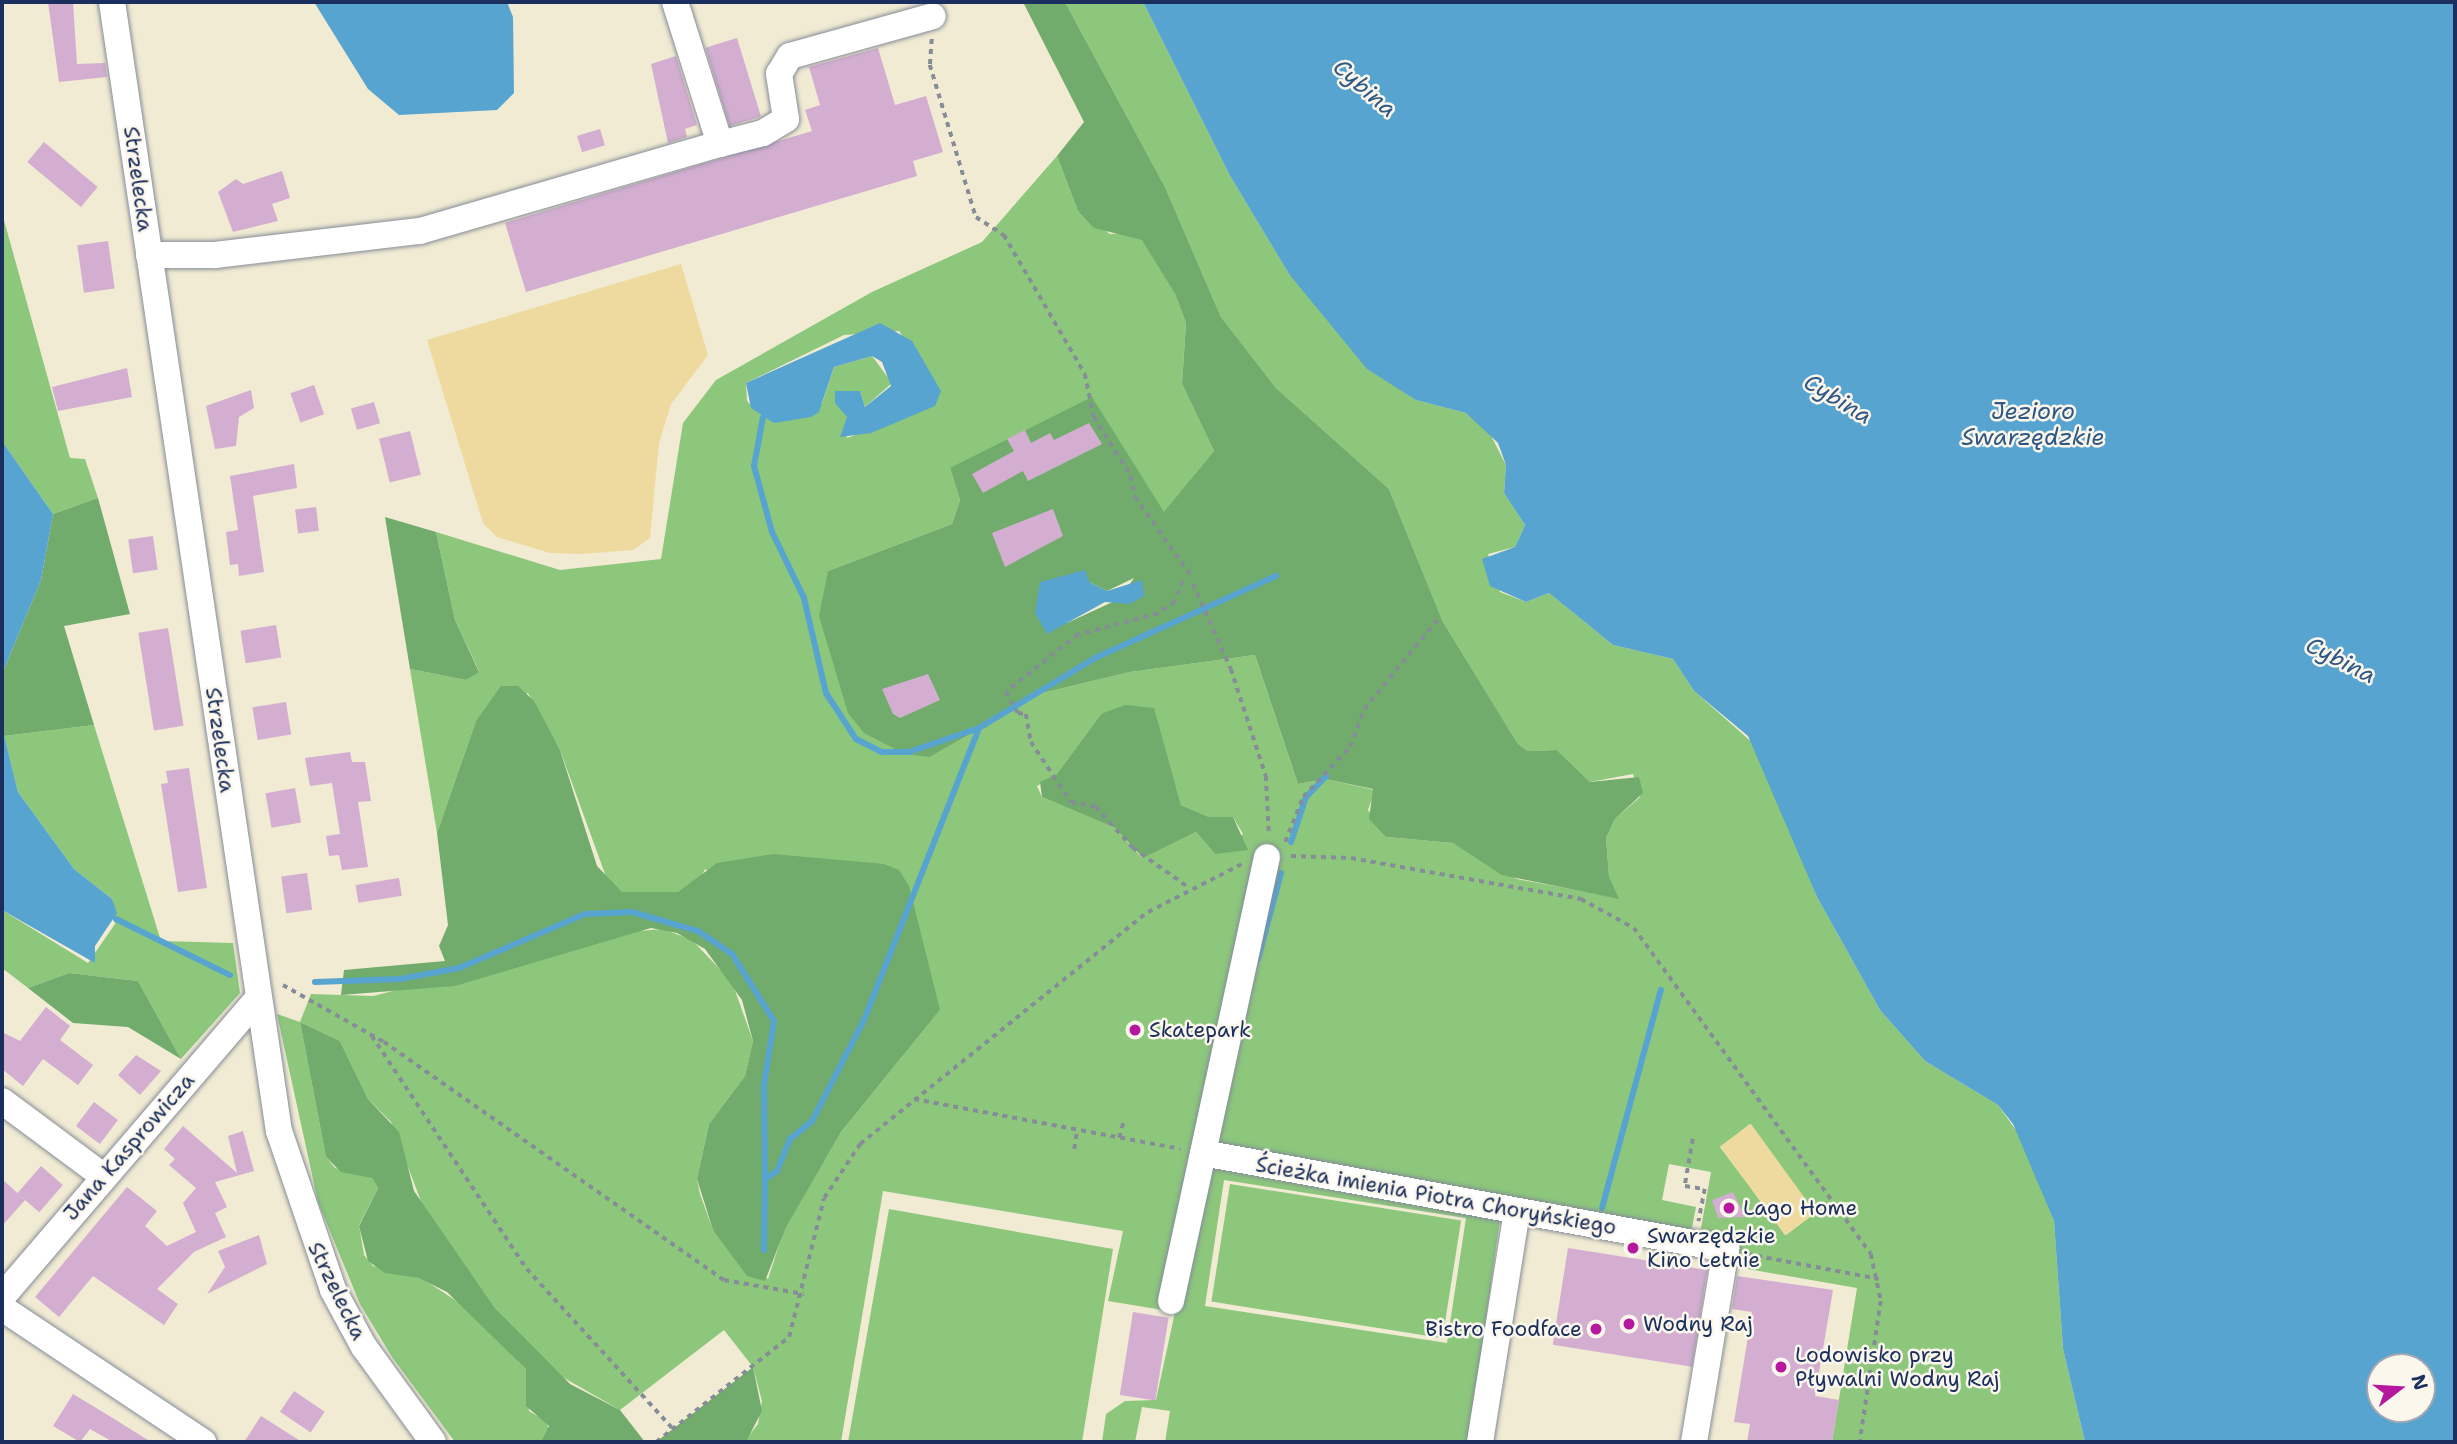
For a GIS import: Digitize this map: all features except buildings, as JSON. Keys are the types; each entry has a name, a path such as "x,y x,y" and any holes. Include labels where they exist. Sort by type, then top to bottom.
{"street":[{"name":"Strzelecka","path":"112,2 253,969 281,1140 316,1250 358,1337 433,1442"},
{"path":"675,2 720,144"},
{"path":"149,255 284,248 420,231 763,133 786,119 779,74 790,56 933,16"},
{"path":"1171,1301 1203,1153 1274,857"},
{"name":"Jana Kasprowicza","path":"2,1297 258,998"},
{"path":"2,1101 103,1176"},
{"name":"Ścieżka imienia Piotra Choryńskiego","path":"1203,1153 1726,1249"},
{"path":"1480,1442 1517,1212"},
{"path":"1694,1442 1726,1249"},
{"path":"2,1308 203,1442"}],"path":[{"path":"933,16 930,65 976,217 1004,235 1085,374 1094,416 1131,476 1135,497 1190,574"},
{"path":"1183,581 1175,602 1158,614 1078,635 1006,692 1018,713 1026,714 1031,742 1071,802 1096,807 1133,848 1188,887"},
{"path":"1193,584 1212,621 1266,776 1274,857"},
{"path":"1274,857 1303,797 1350,747 1364,709 1437,620"},
{"path":"656,1442 782,1343 804,1294 831,1182 860,1144 914,1099 1188,887 1274,857 1351,858 1501,885 1613,911 1645,940 1866,1245 1879,1279 1880,1314 1860,1442"},
{"path":"253,969 368,1032 724,1280 804,1294"},
{"path":"368,1032 405,1077 527,1269 673,1429"},
{"path":"914,1099 1203,1153"},
{"path":"1119,1138 1124,1119"},
{"path":"1074,1149 1077,1130"},
{"path":"1693,1139 1685,1186 1705,1189 1695,1244"},
{"path":"1726,1249 1879,1279"}],"green space":[{"path":"1023,2 1065,2 1165,187 1221,317 1276,388 1389,489 1443,622 1518,744 1528,751 1557,750 1590,782 1639,777 1643,793 1615,819 1606,838 1609,876 1619,899 1502,875 1453,843 1386,837 1369,819 1373,789 1325,779 1298,784 1255,655 1130,672 1042,693 930,757 905,754 864,733 848,713 819,616 828,571 952,524 960,500 950,468 1092,397 1164,512 1214,451 1182,384 1186,323 1175,294 1142,240 1094,228 1078,211 1057,156 1084,122","holes":["1134,578 1119,599 1067,623 1089,582 1107,591"]},
{"path":"1065,2 1143,2 1229,174 1289,274 1416,400 1466,413 1487,428 1506,465 1504,493 1525,525 1515,547 1488,554 1500,592 1526,602 1549,593 1613,645 1673,659 1694,691 1755,745 1817,897 1880,1010 1925,1061 1998,1105 2020,1136 2054,1221 2063,1349 2085,1442 1832,1442 1857,1288 1736,1267 1740,1242 1700,1234 1711,1172 1669,1164 1662,1200 1696,1207 1691,1233 1500,1219 1469,1442 1165,1442 1170,1411 1142,1407 1135,1442 1102,1442 1106,1414 1125,1401 1156,1400 1175,1312 1108,1301 1123,1231 883,1191 841,1442 744,1442 758,1424 762,1401 753,1367 724,1330 620,1410 559,1375 495,1308 422,1204 391,1122 368,1099 340,1041 300,1022 311,994 373,996 627,932 663,929 692,940 732,982 753,1041 745,1076 709,1124 697,1179 700,1194 713,1230 768,1279 785,1227 841,1132 940,1010 705,869 699,881 678,892 622,892 609,885 560,750 528,693 476,721 437,833 410,669 466,680 479,671 455,620 436,532 560,570 661,559 683,423 716,380 872,292 982,242 1057,156 1078,211 1110,234 1132,233 1143,240 1175,294 1186,323 1182,384 1214,451 1165,512 950,468 960,500 952,524 828,571 930,757 1042,693 1130,672 1255,655 1298,784 1325,779 1375,790 1368,810 1386,837 1453,843 1517,879 1618,898 1609,876 1606,838 1615,819 1640,797 1633,774 1590,782 1557,750 1528,751 1518,744 1443,622 1389,489 1276,388 1221,317 1165,187","holes":["899,331 936,383 919,412 847,438 847,417 835,391 860,391 865,407 892,383 872,356 834,367 822,404 763,417 747,401 746,383 844,335","1153,708 1181,805 1209,817 1233,817 1243,834 1215,854 1196,832 1142,858 1115,828 1042,797 1037,786 1056,775 1101,714","1750,1124 1815,1213 1786,1235 1720,1147","1224,1180 1466,1218 1447,1343 1205,1306"]},
{"path":"2,213 70,458 85,459 98,498 53,514 2,441"},
{"path":"98,498 130,614 64,626 94,725 4,736 2,674 41,580 53,514"},
{"path":"385,517 436,532 455,620 479,672 466,680 410,669"},
{"path":"501,686 518,686 534,701 560,750 597,866 622,892 678,892 717,863 773,854 884,864 899,870 909,886 940,1010 841,1132 786,1227 765,1281 747,1276 713,1230 697,1179 709,1124 745,1076 753,1041 742,1000 705,949 677,933 651,928 455,986 341,995 344,970 445,961 439,946 448,925 437,833 476,721"},
{"path":"1125,705 1154,708 1181,805 1209,817 1233,817 1248,850 1215,854 1196,832 1143,858 1115,828 1042,797 1040,782 1056,775 1101,714"},
{"path":"94,725 161,941 233,943 240,993 181,1059 138,981 69,973 28,988 2,968 2,910 88,963 115,924 112,899 74,869 18,792 4,736"},
{"path":"69,973 138,981 181,1059 128,1027 73,1023 28,988"},
{"path":"277,1014 300,1022 326,1157 335,1168 372,1178 378,1188 359,1225 364,1255 373,1266 423,1279 464,1306 528,1371 529,1411 547,1422 549,1433 541,1442 455,1442 392,1357 360,1304 318,1202"},
{"path":"300,1022 340,1041 368,1099 399,1132 414,1191 495,1308 570,1384 620,1410 645,1442 541,1442 549,1426 526,1406 526,1369 447,1292 419,1278 385,1273 368,1261 359,1226 378,1188 372,1178 341,1172 326,1157"},
{"path":"1230,1184 1461,1221 1443,1338 1211,1302"},
{"path":"889,1209 1113,1249 1082,1442 848,1442"},
{"path":"753,1367 762,1411 747,1440 656,1442"}],"sand":[{"path":"681,264 708,355 671,404 659,443 650,538 633,550 581,554 550,553 497,537 483,523 427,340"},
{"path":"1751,1124 1816,1213 1785,1235 1720,1146"}],"water":[{"path":"314,2 507,2 513,17 514,93 497,110 399,115 368,89"},
{"name":"Jezioro Swarzędzkie","path":"1143,2 2455,2 2455,1442 2085,1442 2063,1349 2054,1221 2013,1124 1998,1105 1925,1061 1880,1010 1817,897 1748,736 1694,691 1673,659 1613,645 1549,593 1526,602 1490,586 1482,559 1515,547 1525,525 1504,493 1506,465 1498,443 1466,413 1416,400 1367,369 1289,274 1229,174"},
{"path":"880,323 912,341 941,391 935,406 871,433 840,437 847,417 835,403 835,391 860,391 865,407 891,386 882,362 872,356 834,367 819,412 811,417 774,423 751,408 746,383"},
{"path":"2,441 53,514 41,580 2,674"},
{"path":"1085,570 1089,582 1107,591 1142,580 1144,596 1130,604 1105,602 1047,634 1035,613 1040,582"},
{"path":"2,727 18,792 74,869 112,899 117,913 95,946 95,963 2,910"}],"waterway":[{"path":"763,417 754,466 772,532 804,598 826,693 856,739 882,752 909,752 979,728"},
{"path":"315,982 400,979 459,968 585,914 632,912 698,931 732,954 774,1021 764,1085 765,1179 777,1171 790,1139 812,1121 864,1020 979,728 1095,658 1276,576"},
{"path":"1291,842 1306,797 1326,776"},
{"path":"1258,959 1281,873"},
{"path":"116,919 230,975"},
{"path":"1602,1208 1661,990"},
{"path":"764,1250 765,1179"}],"place":[{"name":"Skatepark","path":"1135,1030"},
{"name":"Lago Home","path":"1729,1208"},
{"name":"Swarzędzkie Kino Letnie","path":"1633,1248"},
{"name":"Wodny Raj","path":"1629,1324"},
{"name":"Bistro Foodface","path":"1596,1329"},
{"name":"Lodowisko przy Pływalni Wodny Raj","path":"1781,1367"}],"water label":[{"name":"Cybina","path":"1365,88"},
{"name":"Cybina","path":"1838,399"},
{"name":"Cybina","path":"2341,660"}]}
